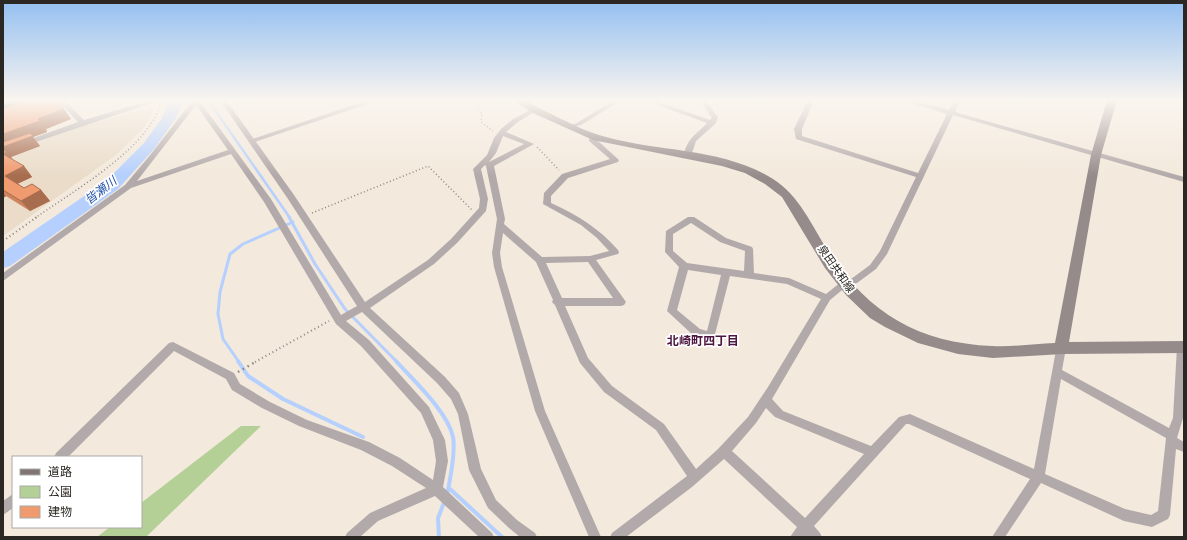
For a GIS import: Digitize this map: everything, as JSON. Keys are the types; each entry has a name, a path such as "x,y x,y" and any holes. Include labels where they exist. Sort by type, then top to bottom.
{"main road":[{"path":"1061,348 1096,155 1105,125"},
{"name":"泉田共和線","path":"571,126 593,138 687,156 746,170 777,185 786,194 801,216 844,284 862,303 885,322 906,333 966,350 992,352 1027,352 1061,348 1183,347"}],"street":[{"path":"3,150 76,125"},
{"path":"3,278 128,187 177,125"},
{"path":"214,125 268,201 340,318 365,343 425,410 439,440 442,461 437,489"},
{"path":"241,125 291,196 303,217 363,307 441,380 455,396 463,414 475,470 492,504 513,524 531,537"},
{"path":"509,125 500,134 487,163 501,219 496,253 498,267 540,411 595,537"},
{"path":"687,156 688,148 697,133 709,125"},
{"path":"800,125 798,137 921,176"},
{"path":"616,537 694,477 724,451 751,420 827,298 844,284 854,281 873,267 884,252 945,125"},
{"path":"996,125 1184,180"},
{"path":"500,134 530,144"},
{"path":"540,260 590,259 615,252 604,237 584,222 547,204 547,196 565,176 615,160 593,141 593,138"},
{"path":"340,318 363,307 431,262 483,209 484,203 476,169 530,144"},
{"path":"128,187 233,151"},
{"path":"750,276 749,249 724,240 690,219 669,233 669,252 684,266 750,276 789,281 827,298"},
{"path":"500,225 540,260 557,302 584,360 608,389 660,427 694,477"},
{"path":"557,302 621,302 590,259"},
{"path":"684,266 672,311 697,333 711,335 726,272"},
{"path":"61,456 173,346 230,376 236,387 266,405 303,423 365,446 396,462 437,489 488,537"},
{"path":"796,537 872,452 903,420 910,419 1124,515 1152,521 1164,515 1171,438 1178,418 1183,347"},
{"path":"998,537 1039,476 1061,348"},
{"path":"1057,372 1184,447"},
{"path":"765,399 779,414 872,452"},
{"path":"724,451 816,537"},
{"path":"351,537 374,517 437,489"},
{"path":"3,509 12,501"}],"lane":[{"path":"252,141 299,125"}],"path":[{"path":"3,241 58,203 131,146 148,125"},
{"path":"486,125 500,134"},
{"path":"530,144 535,144 565,176"},
{"path":"303,217 428,166 477,215"},
{"path":"230,376 340,318"}],"shaded area":[{"path":"85,125 145,125 117,154 3,236 3,153 64,131"}],"green space":[{"path":"241,426 261,426 146,537 97,537 109,528 142,528 142,502"}],"building":[{"path":"3,125 28,125 3,134"},
{"path":"30,133 33,136 3,147 3,142"},
{"path":"3,154 24,166 5,176 24,188 32,184 41,190 21,201 3,190"}],"waterway":[{"name":"皆瀬川","path":"3,261 112,185 149,146 164,125"},
{"path":"226,125 290,218"},
{"path":"289,217 292,222"},
{"path":"239,362 223,339 218,314 220,292 230,254 243,244 292,222"},
{"path":"292,222 315,264 345,309 397,362"},
{"path":"238,361 248,376 283,399 363,437"},
{"path":"396,361 429,397 450,427 453,437 454,450 447,495"},
{"path":"450,489 502,537"},
{"path":"439,537 438,518 445,500"}],"district":[{"name":"北崎町四丁目","path":"703,341"}]}
